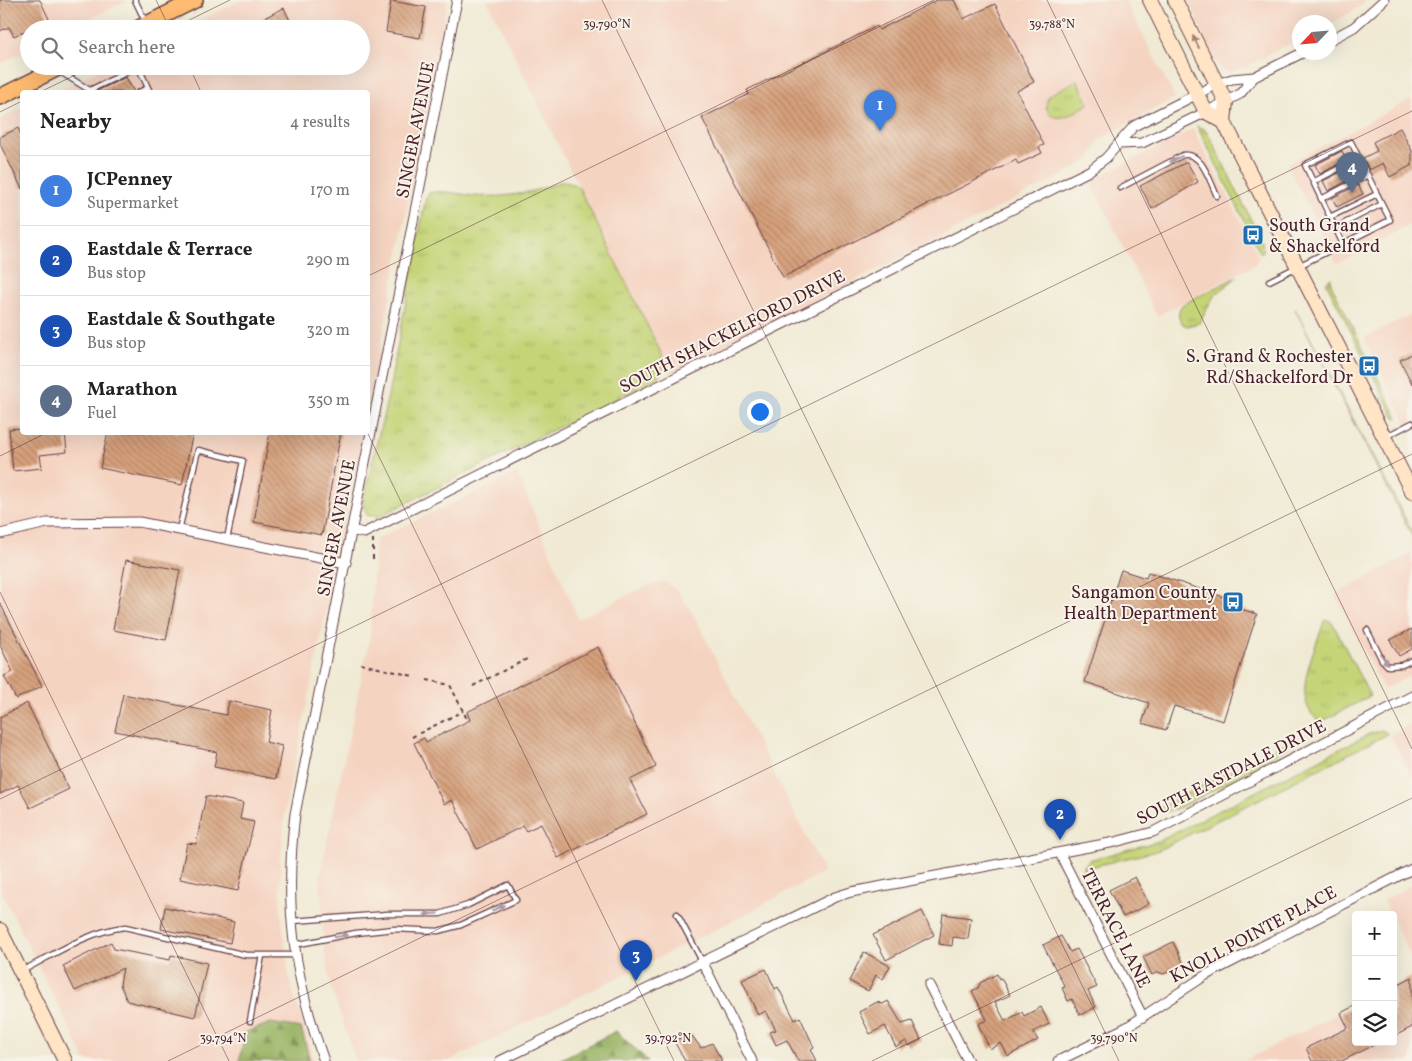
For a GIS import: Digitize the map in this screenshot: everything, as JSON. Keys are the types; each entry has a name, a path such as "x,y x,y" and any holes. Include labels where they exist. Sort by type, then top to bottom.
{"main road":[{"path":"155,20 195,0"},
{"path":"1150,0 1206,112 1224,122"},
{"path":"1175,0 1226,102 1224,122 1412,492"},
{"path":"0,97 45,75"},
{"path":"0,930 65,1061"}],"street":[{"name":"SINGER AVENUE","path":"324,1061 304,1000 294,955 289,879 295,814 457,0"},
{"path":"1337,36 1354,27 1384,0"},
{"name":"SOUTH SHACKELFORD DRIVE","path":"1120,144 1142,143 1206,112 1240,94 1254,77 1292,58"},
{"name":"SOUTH SHACKELFORD DRIVE","path":"351,530 364,533 1042,194 1098,165 1120,144 1134,126 1197,94 1232,78 1254,77"},
{"path":"0,534 47,523 78,521 139,522 346,563"},
{"name":"SOUTH EASTDALE DRIVE","path":"500,1061 812,906 851,892 1060,854 1153,832 1412,696"},
{"name":"TERRACE LANE","path":"1060,854 1143,1017"},
{"name":"KNOLL POINTE PLACE","path":"1058,1061 1127,1027 1206,975 1412,869"},
{"path":"702,962 752,1061"},
{"path":"929,985 968,1061"}],"lane":[{"path":"135,0 139,20"},
{"path":"69,75 90,90"},
{"path":"93,90 121,75"},
{"path":"142,75 149,90"},
{"path":"1269,281 1298,267 1390,220 1351,142 1305,165 1343,244"},
{"path":"1120,188 1183,155 1190,154 1196,156 1202,164 1217,196"},
{"path":"1313,182 1359,158"},
{"path":"1321,199 1368,175"},
{"path":"1330,217 1377,194"},
{"path":"1335,228 1382,204"},
{"path":"1384,438 1412,423"},
{"path":"179,530 198,450 243,461 227,539"},
{"path":"1367,630 1382,660 1388,666 1402,666 1412,660"},
{"path":"291,921 388,914 440,914 468,905 508,885 516,900 461,925 438,931 394,929 356,933 293,945"},
{"path":"677,914 702,962"},
{"path":"21,972 94,935 109,929 125,927 246,955 294,955"},
{"path":"250,1021 262,955"}],"path":[{"path":"373,538 373,559"},
{"path":"473,686 529,658"},
{"path":"361,664 412,676"},
{"path":"427,680 450,685 467,719"},
{"path":"455,695 460,692"},
{"path":"412,737 463,711"}],"shaded area":[{"path":"0,0 127,0 88,20 20,20 20,54 0,64"},
{"path":"241,0 448,0 370,400 370,90 58,90 89,75 370,75 370,20 201,20"},
{"path":"487,0 1125,0 1175,98 1100,139 1089,160 1059,177 671,374"},
{"path":"1189,0 1366,0 1352,12 1337,20 1337,15 1292,15 1292,43 1245,67 1231,72 1222,69 1215,62"},
{"path":"1412,99 1412,224 1337,264 1287,164"},
{"path":"20,109 20,435 363,435 286,806 280,863 281,915 290,982 314,1061 86,1061 0,889 0,119"},
{"path":"1193,129 1259,256 1256,264 1157,316 1091,181"},
{"path":"1412,314 1412,434 1364,338"},
{"path":"517,473 578,619 647,586 664,582 677,590 694,616 824,872 717,929 449,1061 356,1061 331,987 324,948 320,876 370,636 375,540"},
{"path":"1412,553 1412,675 1384,689 1335,595"},
{"path":"1412,724 1412,777 1390,735"},
{"path":"1412,885 1412,958 1397,929 1397,911 1388,911 1383,900"},
{"path":"1412,976 1412,1061 1244,1061 1352,1006 1352,1046 1397,1046 1397,983"}],"green space":[{"path":"1077,80 1089,104 1071,114 1054,117 1046,107 1048,96"},
{"path":"1197,126 1204,129 1209,135 1262,242 1263,252 1260,252"},
{"path":"563,181 578,186 662,355 664,367 656,379 378,517 367,515 363,506 364,497 388,396 426,197 429,193 434,192 476,196 509,195 530,192"},
{"path":"1238,276 1214,296 1199,323 1187,326 1181,322 1179,311 1182,305"},
{"path":"1331,278 1331,284 1398,418 1394,417 1326,282"},
{"path":"1295,309 1412,531 1412,536"},
{"path":"1329,620 1333,624 1370,696 1321,722 1311,713 1306,701 1305,688 1307,674 1324,621"},
{"path":"1382,730 1388,734 1157,851 1082,869 1089,860 1159,841 1369,734"},
{"path":"1297,737 1280,752 1264,762 1187,804 1168,811 1156,809"},
{"path":"271,1023 301,1028 310,1061 239,1061 246,1032"},
{"path":"616,1031 648,1061 557,1061"}],"building":[{"path":"0,0 40,0 49,19 20,20 20,33 14,36 9,27 0,31"},
{"path":"937,0 954,0 963,19 995,4 1034,82 1017,91 1044,145 1039,147 1042,153 1018,164 1016,160 783,277 702,118 749,94 747,90 877,26 879,30"},
{"path":"391,1 426,7 420,38 386,32"},
{"path":"284,8 290,20 260,20"},
{"path":"126,77 133,90 99,90"},
{"path":"18,128 20,132 20,185 0,144 0,137"},
{"path":"1400,128 1412,151 1412,165 1390,177 1383,163 1369,170 1363,158 1377,151 1373,142"},
{"path":"1342,151 1346,160 1320,174 1315,165"},
{"path":"1187,162 1198,182 1152,209 1140,186"},
{"path":"1357,164 1362,173 1328,191 1323,181"},
{"path":"1358,185 1363,194 1337,207 1332,198"},
{"path":"1412,354 1412,384 1400,360"},
{"path":"20,428 20,435 65,435 67,452 40,455 42,468 13,471 9,429"},
{"path":"107,435 192,435 182,485 100,468"},
{"path":"269,435 340,435 322,535 254,522"},
{"path":"126,560 180,570 166,640 113,630"},
{"path":"1121,570 1146,578 1148,572 1230,599 1228,605 1257,614 1223,721 1174,706 1166,730 1142,723 1149,703 1085,682"},
{"path":"0,603 42,686 16,699 4,676 13,672 0,645"},
{"path":"1412,629 1412,649 1399,656 1390,640"},
{"path":"598,647 656,767 630,780 647,814 558,858 541,824 526,831 523,826 477,849 452,800 444,804 414,743 424,738 426,742 470,720 467,712"},
{"path":"123,694 226,715 229,701 272,710 266,742 282,746 276,779 214,767 217,752 115,731"},
{"path":"27,703 69,789 30,808 18,785 0,794 0,717"},
{"path":"206,796 243,803 240,819 254,822 238,891 180,879 187,843 196,844"},
{"path":"1135,877 1149,904 1123,917 1109,890"},
{"path":"165,907 234,922 230,943 161,929"},
{"path":"922,911 934,935 886,960 873,935"},
{"path":"943,914 971,918 968,939 953,937 952,946 939,944"},
{"path":"1061,936 1070,952 1077,949 1097,987 1088,991 1096,1007 1080,1015 1072,999 1068,1001 1062,988 1065,987 1043,945"},
{"path":"111,942 114,949 170,960 171,955 207,963 195,1017 127,1001 120,984 123,968 75,991 63,966"},
{"path":"1173,942 1184,964 1164,974 1158,972 1152,975 1143,957"},
{"path":"864,952 890,966 883,979 876,975 868,991 849,981"},
{"path":"766,969 775,989 778,987 795,1020 800,1017 814,1047 811,1049 817,1061 798,1061 787,1040 776,1045 770,1032 776,1030 766,1011 758,1015 742,980"},
{"path":"997,974 1010,995 995,1002 1005,1021 1022,1012 1024,1016 1041,1007 1049,1024 1033,1032 1038,1040 1008,1056 1001,1043 990,1049 978,1024 987,1020 972,991 978,988 980,983"},
{"path":"1412,977 1412,1027 1397,1035 1397,1001 1397,985"},
{"path":"888,1001 902,1024 912,1021 921,1040 909,1046 906,1041 896,1047 885,1026 870,1034 859,1012 877,1002 883,1004"},
{"path":"1352,1007 1352,1046 1372,1046 1342,1061 1312,1061 1306,1048 1348,1028 1341,1013"},
{"path":"690,1033 701,1048 712,1043 722,1061 685,1061 674,1041"}],"place":[{"name":"JCPenney","path":"880,131"},
{"name":"Marathon","path":"1352,193"},
{"name":"South Grand & Shackelford","path":"1253,235"},
{"name":"S. Grand & Rochester Rd/Shackelford Dr","path":"1369,366"},
{"name":"Sangamon County Health Department","path":"1233,602"},
{"name":"Eastdale & Terrace","path":"1060,840"},
{"name":"Eastdale & Southgate","path":"636,981"}]}
